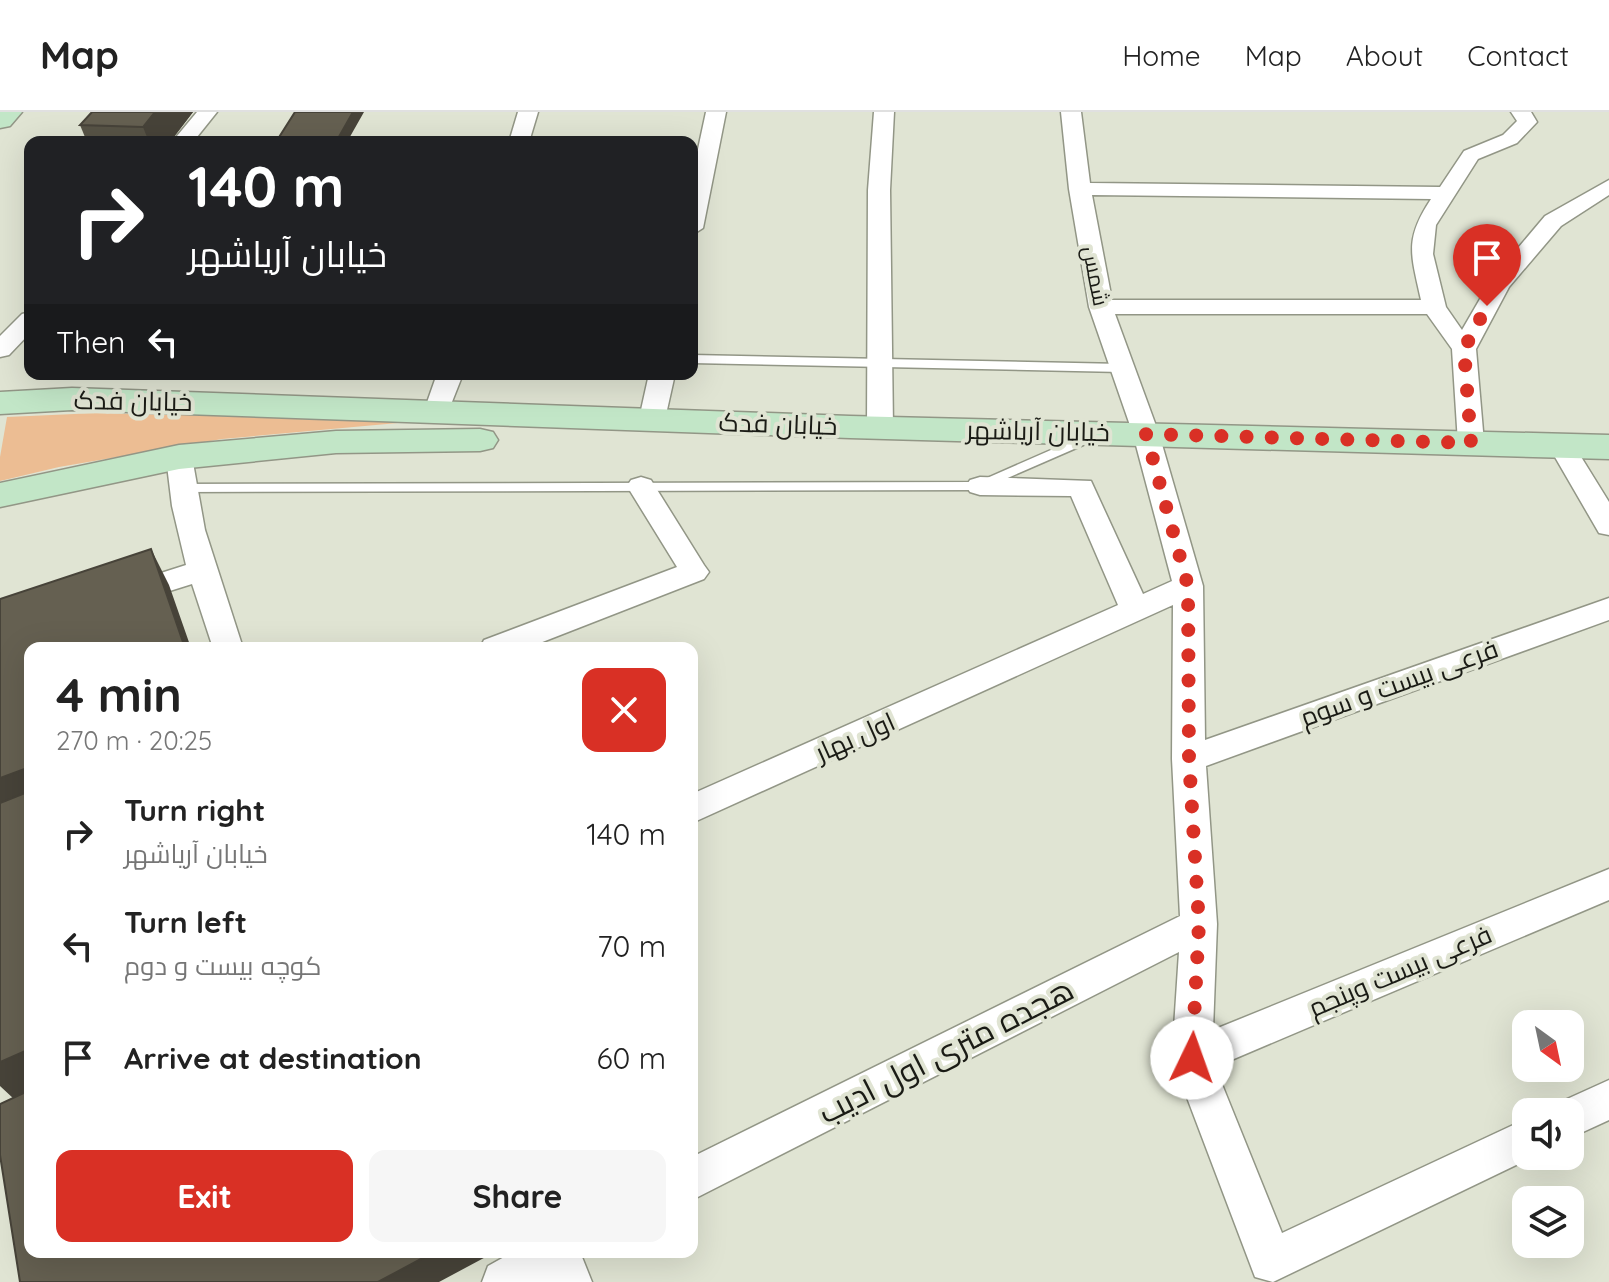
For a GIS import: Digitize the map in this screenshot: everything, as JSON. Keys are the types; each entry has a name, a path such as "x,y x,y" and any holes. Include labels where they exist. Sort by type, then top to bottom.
{"main road":[{"path":"0,120 9,112"},
{"name":"خیابان فدک","path":"0,403 72,399 865,427"},
{"name":"خیابان آریاشهر","path":"865,427 1609,447"},
{"name":"خیابان فدک","path":"0,495 180,472 336,442 562,439 865,427"}],"street":[{"path":"187,136 207,112"},
{"path":"521,136 528,112"},
{"path":"698,199 716,112"},
{"path":"865,427 881,361 879,190 884,112"},
{"name":"شمس","path":"1071,112 1080,189 1101,307 1146,434 1188,586 1189,759 1199,924 1192,1058"},
{"path":"1471,443 1464,349 1434,307 1422,254 1425,225 1471,155 1510,139 1527,122 1521,112"},
{"path":"1464,349 1499,285 1553,221 1609,186"},
{"path":"1080,189 1444,193"},
{"path":"1101,307 1434,307"},
{"path":"0,350 24,325"},
{"path":"437,411 448,380"},
{"path":"652,419 661,380"},
{"path":"1561,445 1609,526"},
{"path":"180,472 202,570 226,642"},
{"path":"511,642 694,572 641,486"},
{"path":"980,486 1081,487 1135,610"},
{"path":"101,603 202,570"},
{"name":"اول بهار","path":"698,806 1188,586"},
{"name":"فرعی بیست و سوم","path":"1189,759 1609,609"},
{"name":"فرعی بیست وپنجم","path":"1192,1058 1609,884"},
{"name":"هجده متری اول ادیب","path":"698,1176 1199,924"},
{"path":"1192,1058 1271,1261 1512,1146"},
{"path":"1584,1111 1609,1099"},
{"path":"504,1282 546,1258"},
{"path":"560,1258 570,1282"}],"lane":[{"path":"698,359 1122,368"},
{"path":"180,472 641,486 980,486 1101,432"}],"shaded area":[{"path":"97,413 420,421 222,439 59,467 0,481 0,457 7,417"}],"building":[{"path":"92,112 155,112 143,127 80,125"},
{"path":"295,112 353,112 339,136 280,136"},
{"path":"151,549 183,642 24,642 24,769 0,778 0,599"},
{"path":"24,793 24,1052 0,1062 0,803"},
{"path":"24,1093 24,1258 423,1258 378,1282 20,1282 0,1155 0,1104"}],"route":[{"path":"1192,1058 1199,924 1189,759 1188,586 1146,434 1471,443 1464,349 1487,306"}]}
